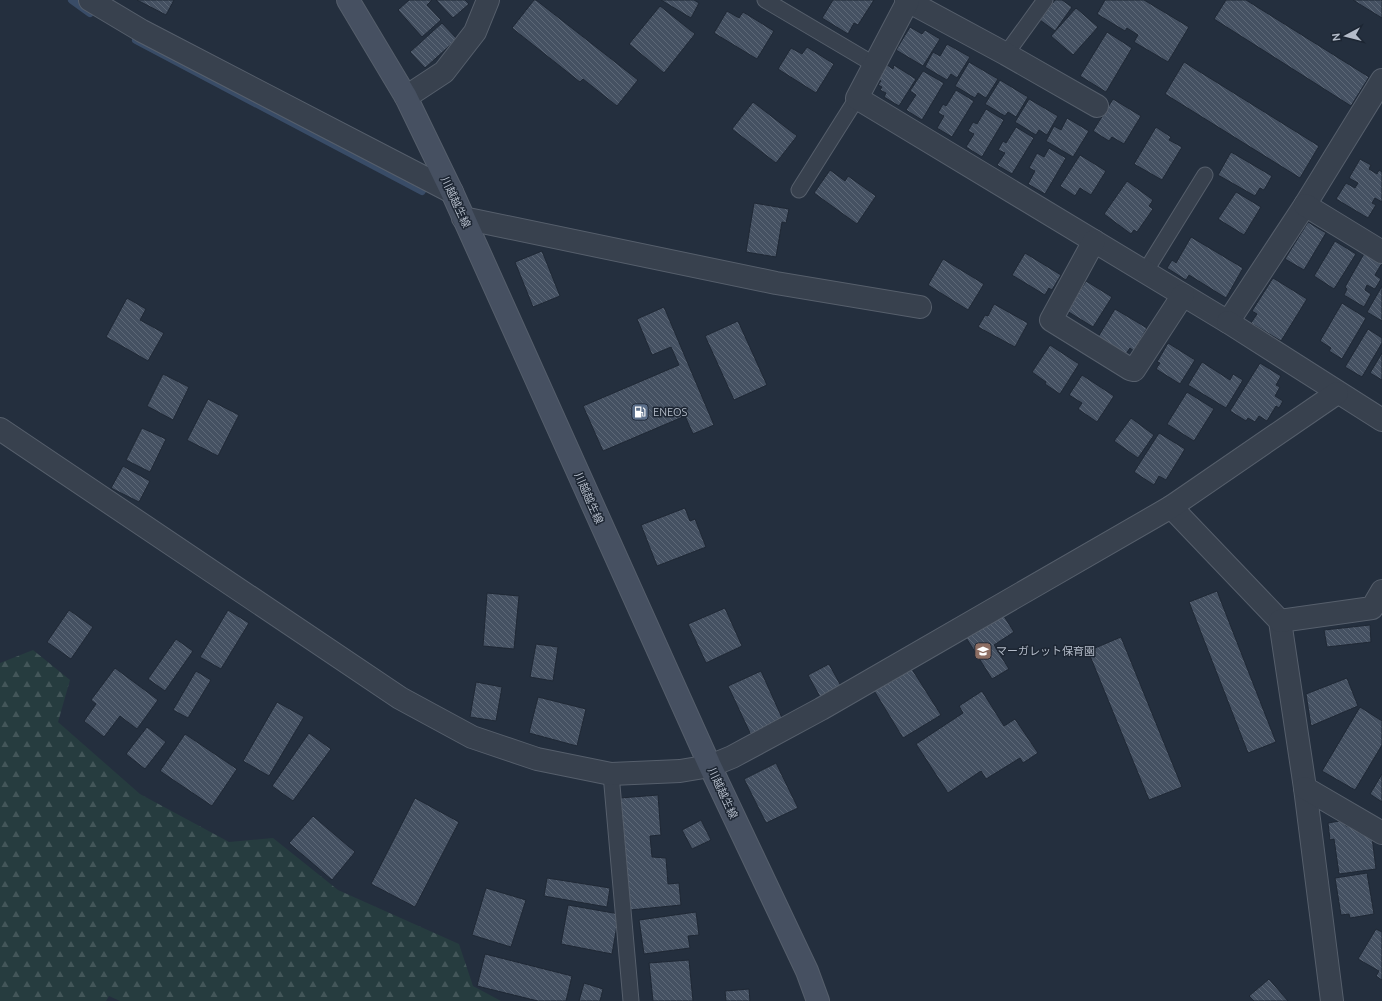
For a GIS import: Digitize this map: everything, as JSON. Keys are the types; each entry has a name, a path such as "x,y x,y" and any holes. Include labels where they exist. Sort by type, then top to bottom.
{"main road":[{"name":"川越越生線","path":"348,0 406,97 452,192 710,766 807,971 818,1001"}],"street":[{"path":"90,0 142,31 452,192"},
{"path":"406,97 444,72 475,32 488,0"},
{"path":"1097,106 1006,54 907,1 876,65 857,98 1228,322 1337,393 1382,420"},
{"path":"1228,322 1305,205 1382,80"},
{"path":"1305,205 1382,252"},
{"path":"463,218 776,283 920,307"},
{"path":"1094,241 1051,320 1130,369 1134,370 1183,295"},
{"path":"0,429 400,698 472,737 536,759 611,774 651,773 710,766 732,757 821,709 1171,507 1337,393"},
{"path":"1171,507 1280,621 1305,788 1332,1001"},
{"path":"1280,621 1372,608 1382,591"},
{"path":"1305,788 1382,833"}],"lane":[{"path":"765,0 876,65"},
{"path":"1006,54 1045,0"},
{"path":"799,190 857,98"},
{"path":"1145,272 1205,175"},
{"path":"611,774 631,1001"}],"green space":[{"path":"33,650 70,680 58,722 140,794 229,842 273,838 338,890 459,944 473,986 501,1001 120,1001 109,996 106,1001 0,1001 0,663"}],"building":[{"path":"137,0 174,0 166,15"},
{"path":"409,0 432,0 427,5 441,20 422,37 398,10"},
{"path":"436,0 465,0 469,4 453,18"},
{"path":"534,0 536,0 638,80 617,106 583,79 580,82 512,28"},
{"path":"661,0 694,0 699,3 691,18"},
{"path":"833,0 874,0 858,25 854,23 848,34 822,18"},
{"path":"1055,0 1062,0 1072,7 1055,31 1040,20"},
{"path":"1105,0 1144,0 1189,27 1168,62 1134,42 1138,35 1127,28 1125,31 1097,14"},
{"path":"1226,0 1246,0 1369,77 1351,106 1214,19"},
{"path":"1353,0 1382,0 1382,18"},
{"path":"660,6 695,34 664,73 629,44"},
{"path":"1076,8 1098,27 1073,55 1051,36"},
{"path":"727,11 739,18 743,12 774,31 757,59 714,33"},
{"path":"442,23 457,39 425,68 410,52"},
{"path":"910,27 922,34 925,30 940,39 923,66 896,50"},
{"path":"1107,32 1132,48 1106,92 1080,76"},
{"path":"947,44 970,57 957,78 951,74 947,80 925,67 933,52 940,56"},
{"path":"807,47 834,64 816,93 778,69 791,48 802,54"},
{"path":"969,62 998,79 986,98 978,93 975,98 955,86"},
{"path":"1184,62 1319,146 1300,178 1165,94"},
{"path":"884,63 893,69 894,65 916,79 899,106 884,97 886,93 880,90 882,87 878,85 881,81 874,78"},
{"path":"923,71 944,83 922,120 906,110 916,95 910,91"},
{"path":"1000,80 1028,97 1016,117 1008,112 1005,116 985,104"},
{"path":"956,90 974,101 952,137 937,128 944,116 938,113 943,104 946,106"},
{"path":"1029,99 1058,116 1047,135 1039,130 1036,135 1015,122"},
{"path":"1113,99 1141,116 1124,144 1112,137 1109,141 1093,131"},
{"path":"753,102 797,136 776,163 732,129"},
{"path":"986,109 1004,120 982,157 966,147 974,134 968,131 973,122 977,124"},
{"path":"1067,118 1089,131 1073,157 1046,141 1054,126 1061,130"},
{"path":"1016,127 1034,138 1012,174 997,165 1005,153 998,150 1003,141 1006,143"},
{"path":"1156,127 1171,137 1169,140 1182,147 1162,180 1134,164"},
{"path":"1049,148 1066,158 1045,194 1028,184 1035,171 1029,168 1037,153 1044,157"},
{"path":"1231,152 1272,176 1264,190 1260,188 1255,196 1218,175"},
{"path":"1080,155 1106,171 1091,195 1080,188 1075,196 1060,186"},
{"path":"1360,159 1371,165 1369,169 1377,174 1379,170 1382,172 1382,202 1375,198 1372,203 1376,205 1368,218 1336,199 1346,183 1355,188 1358,183 1349,178"},
{"path":"830,170 845,181 848,176 876,196 857,224 814,193"},
{"path":"1127,181 1153,200 1149,206 1153,209 1137,232 1134,230 1131,234 1104,214"},
{"path":"1236,192 1261,207 1244,235 1218,219"},
{"path":"754,203 789,209 786,223 782,222 776,257 746,252"},
{"path":"1308,222 1326,233 1304,270 1285,259"},
{"path":"1191,237 1243,268 1226,298 1189,275 1186,280 1167,268 1172,260 1176,263"},
{"path":"1335,241 1356,254 1334,289 1314,276"},
{"path":"542,251 560,296 533,307 515,262"},
{"path":"1365,252 1382,263 1375,275 1381,279 1375,289 1367,285 1365,290 1371,294 1364,307 1344,295 1347,289 1345,287"},
{"path":"1025,253 1061,275 1052,290 1049,288 1045,295 1012,275"},
{"path":"943,259 984,284 968,310 928,285"},
{"path":"1273,278 1307,299 1281,341 1251,323 1257,314 1252,311"},
{"path":"1086,281 1112,297 1093,327 1067,311"},
{"path":"1382,286 1382,321 1367,312"},
{"path":"127,298 146,309 140,320 164,333 148,361 106,337"},
{"path":"1342,303 1366,318 1342,359 1329,351 1331,348 1320,341"},
{"path":"994,304 1028,323 1015,347 978,327 985,315 988,316"},
{"path":"664,307 714,425 693,434 685,416 603,451 583,406 679,365 671,347 652,355 637,319"},
{"path":"1115,309 1147,328 1134,351 1130,348 1126,354 1098,337"},
{"path":"738,321 767,385 734,400 705,336"},
{"path":"1368,329 1382,338 1382,343 1362,377 1345,367"},
{"path":"1168,343 1195,360 1180,384 1156,369 1160,363 1157,362"},
{"path":"1050,345 1079,364 1060,394 1045,384 1046,382 1032,372"},
{"path":"1382,353 1382,380 1370,373"},
{"path":"1202,362 1230,380 1233,374 1243,380 1226,408 1188,385"},
{"path":"1260,363 1281,376 1276,385 1280,387 1275,396 1283,401 1279,408 1276,406 1267,421 1259,416 1255,422 1248,418 1246,421 1230,411"},
{"path":"163,374 189,387 173,420 147,406"},
{"path":"1082,375 1114,396 1097,422 1078,409 1082,403 1069,395"},
{"path":"1187,392 1214,409 1194,441 1167,424"},
{"path":"208,399 239,415 218,456 187,440"},
{"path":"1131,418 1154,435 1138,458 1114,441"},
{"path":"142,428 166,439 150,472 126,460"},
{"path":"1159,433 1185,449 1166,480 1159,476 1154,485 1134,472"},
{"path":"123,466 150,481 139,502 111,488"},
{"path":"685,508 690,521 695,519 706,547 657,566 641,525"},
{"path":"1217,591 1276,742 1248,753 1189,602"},
{"path":"487,593 519,596 514,649 483,646"},
{"path":"725,608 742,646 706,663 688,624"},
{"path":"69,610 93,627 71,659 47,642"},
{"path":"228,610 249,623 221,669 200,657"},
{"path":"1002,613 1014,632 994,645 1009,669 992,679 965,636"},
{"path":"1370,625 1371,642 1327,647 1324,630"},
{"path":"1121,637 1182,787 1149,800 1088,651"},
{"path":"176,639 193,651 165,691 148,679"},
{"path":"536,644 558,647 553,681 530,677"},
{"path":"829,664 841,686 820,697 808,675"},
{"path":"910,666 941,715 903,738 873,689"},
{"path":"115,668 158,700 137,729 120,716 104,737 84,721 96,704 91,700"},
{"path":"196,671 211,680 188,718 173,710"},
{"path":"761,671 783,720 751,735 728,686"},
{"path":"1347,678 1358,706 1311,726 1306,694"},
{"path":"476,682 502,687 496,721 470,717"},
{"path":"982,691 1004,726 1015,719 1038,753 1023,763 1020,758 986,779 981,771 948,793 916,744 963,713 959,706"},
{"path":"538,697 586,709 577,746 529,733"},
{"path":"277,702 304,717 269,776 243,761"},
{"path":"1360,707 1382,721 1382,745 1355,790 1322,771"},
{"path":"147,727 166,742 145,769 126,754"},
{"path":"309,733 331,749 293,801 272,786"},
{"path":"185,734 237,769 212,806 160,771"},
{"path":"776,763 798,808 766,823 744,779"},
{"path":"1382,774 1382,802 1370,794"},
{"path":"658,795 661,835 650,836 652,857 666,858 668,884 679,883 681,905 630,910 620,798"},
{"path":"415,798 459,822 415,907 371,884"},
{"path":"313,816 355,852 332,880 289,843"},
{"path":"701,820 711,840 692,849 682,830"},
{"path":"1345,820 1346,826 1357,825 1359,833 1368,832 1372,837 1376,869 1339,874 1334,839 1330,840 1328,823"},
{"path":"1367,873 1374,914 1350,918 1349,914 1341,915 1335,878"},
{"path":"547,878 610,888 607,907 544,896"},
{"path":"486,888 526,900 511,947 472,935"},
{"path":"568,905 619,914 612,954 561,944"},
{"path":"696,912 699,935 688,936 690,948 644,954 639,920"},
{"path":"1376,929 1382,932 1382,980 1376,976 1379,971 1358,959"},
{"path":"485,954 572,976 566,1001 538,1001 477,986"},
{"path":"689,960 693,1001 653,1001 649,963"},
{"path":"1269,979 1288,1001 1254,1001 1249,996"},
{"path":"584,983 603,989 600,1001 579,1001"},
{"path":"749,989 750,1001 726,1001 725,991"}],"waterway":[{"path":"72,0 90,13"},
{"path":"136,40 422,191"}],"place":[{"name":"ENEOS","path":"640,412"},
{"name":"マーガレット保育園","path":"983,651"}]}
